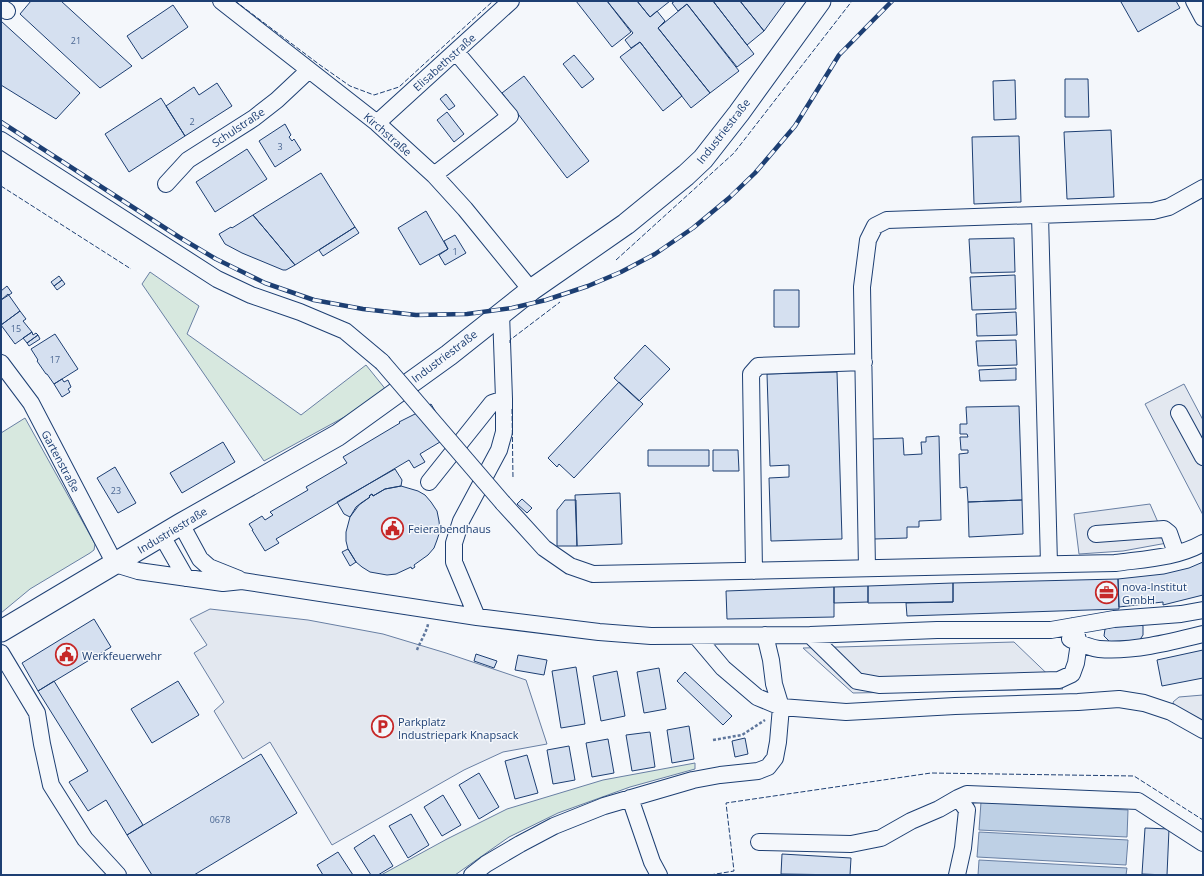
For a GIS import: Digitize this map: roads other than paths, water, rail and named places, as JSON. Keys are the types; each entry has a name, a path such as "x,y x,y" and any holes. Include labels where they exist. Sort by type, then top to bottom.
{"main road":[{"name":"Industriestraße","path":"1,631 181,524 338,435 448,355 531,290 626,224 686,175 703,159 740,112 820,1"}],"street":[{"name":"Kirchstraße","path":"221,1 377,123 434,175 465,209 531,290"},
{"name":"Elisabethstraße","path":"377,123 511,1"},
{"path":"1194,1 1203,18"},
{"path":"434,175 510,116 456,52"},
{"name":"Schulstraße","path":"166,184 188,160 254,118 277,100 309,70"},
{"path":"1,140 216,279 251,295 300,312 345,331 382,362 503,503 544,548 570,566 593,574 1115,563 1155,558 1194,548 1203,543"},
{"path":"867,568 862,287 868,240 875,226 887,220 1153,211 1169,207 1203,188"},
{"path":"1040,215 1048,564"},
{"path":"477,617 454,562 454,542 461,521 499,450 504,432 502,314"},
{"path":"754,571 751,374 758,366 864,362"},
{"name":"Gartenstraße","path":"1,363 31,403 115,564"},
{"path":"430,482 492,403 504,399"},
{"path":"1179,413 1203,457"},
{"path":"181,524 200,559 209,567 242,581 477,617 599,632 651,636 696,636 810,635 937,630 1051,630 1114,619 1181,614 1203,610"},
{"path":"1096,534 1164,529 1169,533 1176,553"},
{"path":"162,536 186,578"},
{"path":"115,564 138,571 223,583 242,581"},
{"path":"810,635 857,681 879,685 1059,680 1072,674 1076,663 1078,643 1074,626"},
{"path":"1051,630 1078,643 1098,649 1136,648 1203,634"},
{"path":"472,875 486,864 554,826 604,806 693,780 720,775 758,771 768,767 775,758 781,707 774,684 771,660 765,635"},
{"path":"696,636 723,668 757,697 781,707 846,712 1119,699 1144,703 1171,712 1203,730"},
{"path":"1,653 37,713 51,785 85,839 118,875"},
{"path":"759,842 851,844 881,838 911,821 967,794 1138,801 1203,843"},
{"path":"630,798 652,862 659,875"},
{"path":"957,875 963,848 967,810 958,798"}],"water":[{"path":"981,802 1128,810 1127,837 979,830"},
{"path":"979,832 1128,840 1126,865 977,857"},
{"path":"979,860 1127,868 1126,875 978,875"}],"railway":[{"path":"1,122 179,237 216,259 265,283 314,300 363,309 416,315 467,314 512,308 546,300 588,286 621,272 655,254 693,228 729,198 755,173 795,126 839,55 892,1"}],"place":[{"name":"Feierabendhaus","path":"393,528"},
{"name":"nova-Institut GmbH","path":"1106,592"},
{"name":"Werkfeuerwehr","path":"66,655"},
{"name":"Parkplatz Industriepark Knapsack","path":"382,727"}]}
